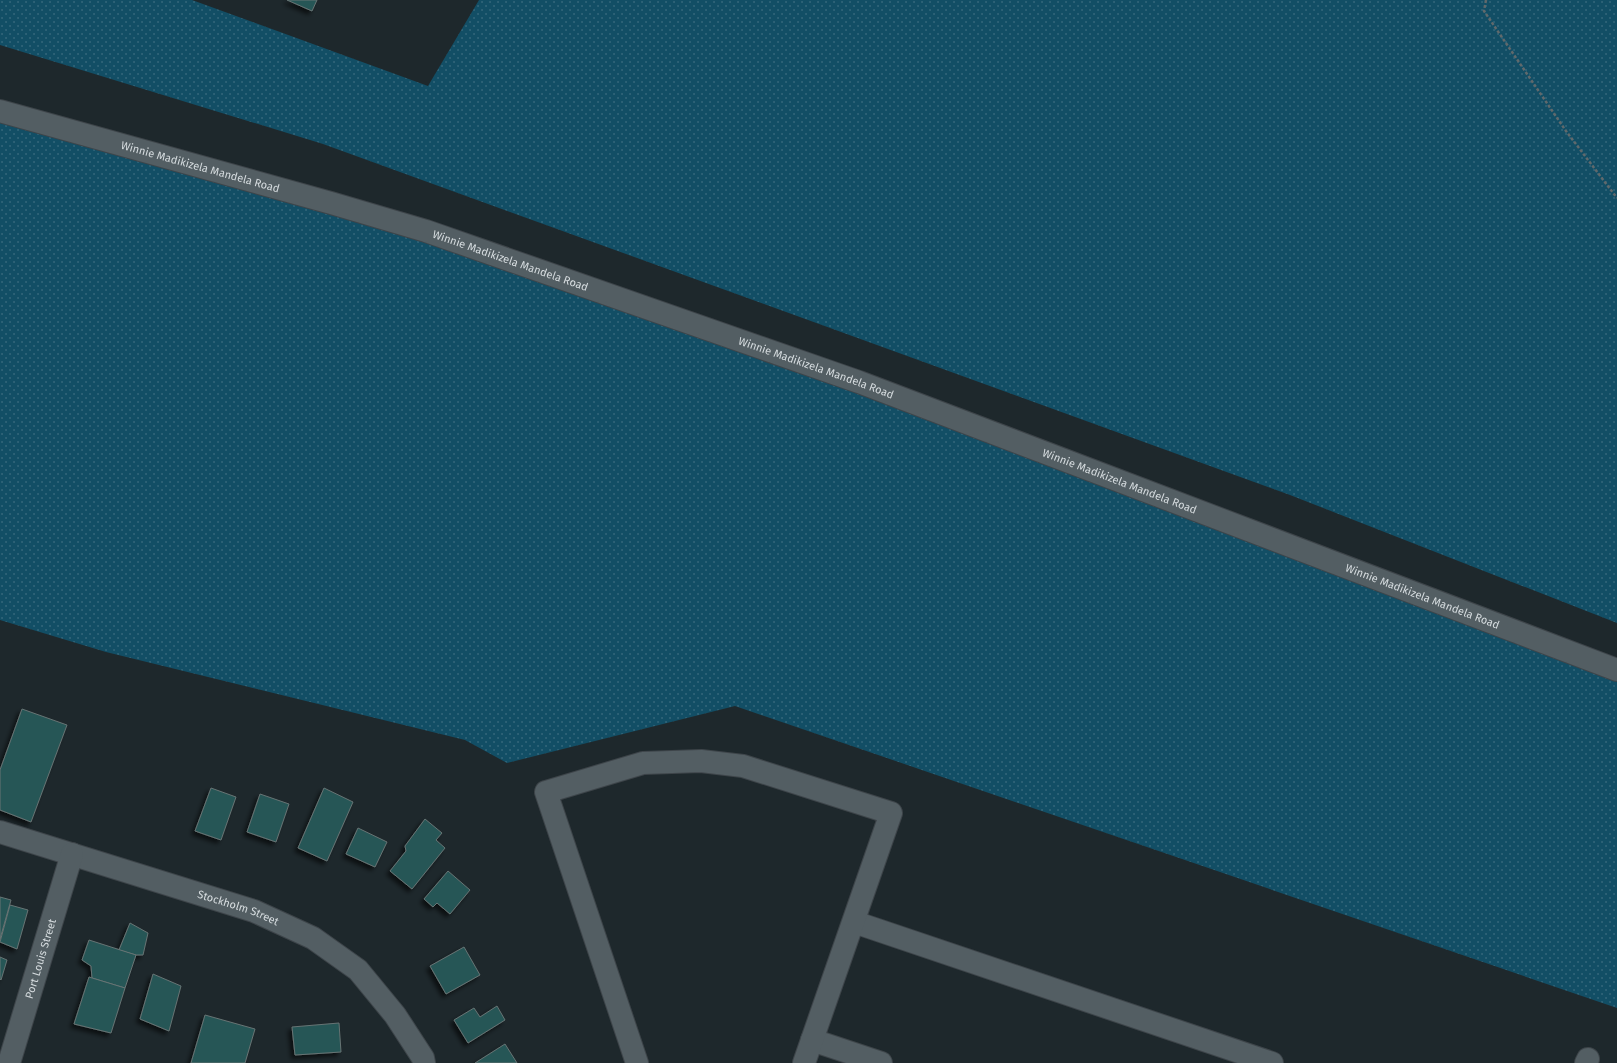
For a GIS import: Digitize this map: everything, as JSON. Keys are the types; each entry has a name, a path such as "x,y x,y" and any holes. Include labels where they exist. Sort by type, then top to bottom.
{"street":[{"name":"Winnie Madikizela Mandela Road","path":"0,111 426,231 859,382 1617,670"},
{"path":"637,1063 546,792 643,763 701,761 743,766 891,813 804,1063"},
{"name":"Stockholm Street","path":"0,832 254,911 313,938 358,970 395,1015 423,1058 424,1063"},
{"name":"Port Louis Street","path":"9,1063 72,854"},
{"path":"854,922 1272,1063"},
{"path":"812,1040 881,1063"}],"path":[{"path":"1486,0 1484,11 1566,131 1617,198"}],"shaded area":[{"path":"0,0 192,0 428,86 479,0 1617,0 1617,623 1290,495 323,144 0,45"},
{"path":"0,111 426,231 1617,670 1617,1008 735,706 507,763 465,740 106,652 0,620"}],"building":[{"path":"287,0 317,0 312,11"},
{"path":"22,709 67,725 31,822 0,810 0,770"},
{"path":"211,788 236,797 221,840 195,831"},
{"path":"324,788 353,802 327,861 298,848"},
{"path":"260,794 289,804 276,842 247,832"},
{"path":"425,819 442,833 436,840 445,848 412,889 390,871 406,851 405,846"},
{"path":"358,828 387,842 375,867 346,854"},
{"path":"448,871 470,890 450,914 437,903 433,907 424,899"},
{"path":"0,897 11,900 0,939"},
{"path":"10,905 28,910 17,949 0,942"},
{"path":"130,923 148,933 143,955 136,955 119,950"},
{"path":"89,940 136,955 125,988 92,978 91,966 82,960"},
{"path":"464,947 480,975 446,994 430,966"},
{"path":"0,957 7,960 1,980 0,979"},
{"path":"153,974 181,986 169,1031 140,1019"},
{"path":"89,977 125,988 111,1033 74,1024"},
{"path":"497,1006 505,1020 468,1043 454,1020 474,1008 480,1017"},
{"path":"205,1015 255,1029 245,1063 191,1063"},
{"path":"339,1023 341,1052 295,1055 292,1027"},
{"path":"505,1044 517,1063 475,1063"}]}
